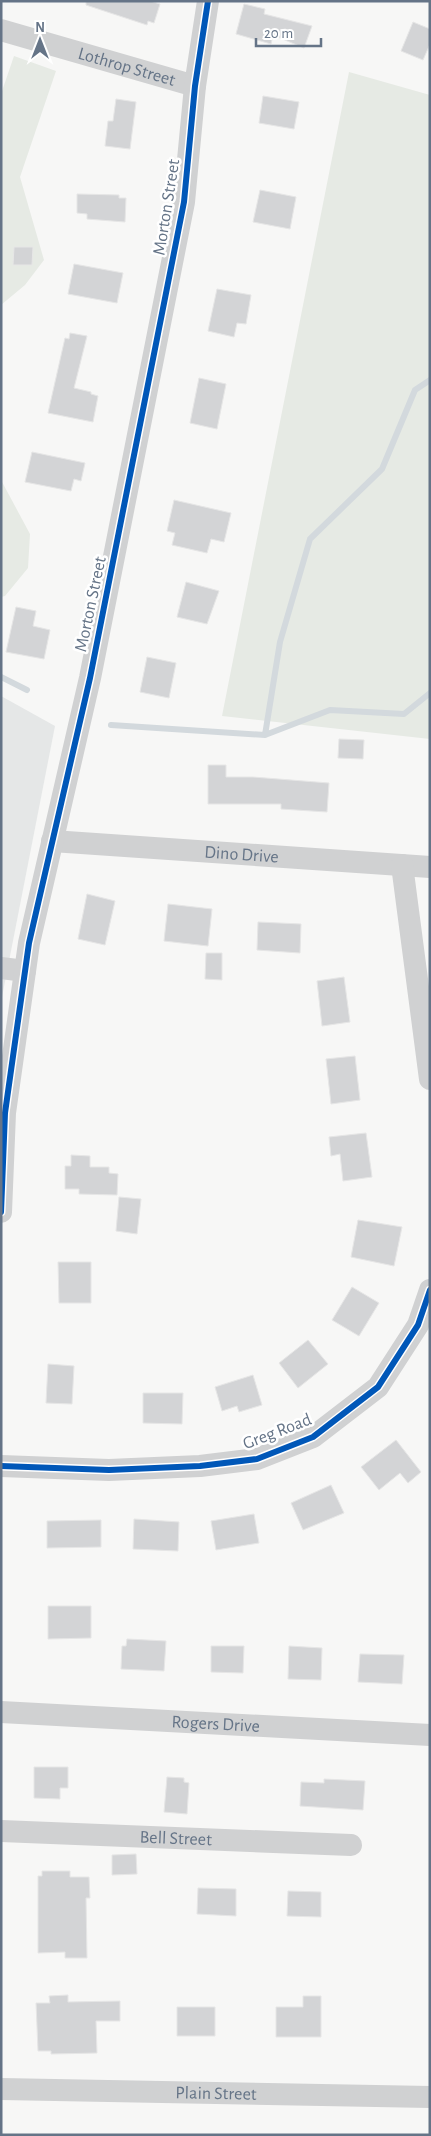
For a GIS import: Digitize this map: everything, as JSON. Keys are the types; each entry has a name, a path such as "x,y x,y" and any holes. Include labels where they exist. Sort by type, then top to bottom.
{"street":[{"name":"Morton Street","path":"1,1212 5,1113 25,971 109,586 184,202 195,86 208,1"},
{"name":"Lothrop Street","path":"1,30 195,86"},
{"name":"Dino Drive","path":"52,841 430,867"},
{"path":"402,865 430,1079"},
{"path":"1,968 25,971"},
{"name":"Greg Road","path":"1,1466 109,1470 200,1466 257,1459 313,1437 378,1387 418,1325 430,1290"},
{"name":"Rogers Drive","path":"1,1712 430,1735"},
{"name":"Bell Street","path":"1,1831 351,1846"},
{"name":"Plain Street","path":"1,2089 430,2097"}],"shaded area":[{"path":"14,56 56,71 20,177 44,260 25,285 1,305 1,94"},
{"path":"349,72 430,95 430,739 222,716"},
{"path":"1,480 30,534 28,568 5,596 1,597"},
{"path":"1,696 55,726 1,1002"}],"building":[{"path":"86,1 150,1 160,4 154,23 148,21 147,25 86,5"},
{"path":"244,4 265,9 264,14 312,26 304,48 273,35 271,44 236,34"},
{"path":"413,22 430,29 430,44 423,60 401,51"},
{"path":"263,96 299,102 294,129 259,123"},
{"path":"116,99 136,102 130,149 105,146 108,121 113,121"},
{"path":"260,190 296,197 290,229 253,222"},
{"path":"77,194 119,195 119,198 126,198 125,222 87,219 87,214 77,213"},
{"path":"14,247 33,247 32,265 13,265"},
{"path":"74,264 123,273 117,303 68,294"},
{"path":"217,289 251,295 246,324 237,323 234,337 208,331"},
{"path":"70,333 87,336 74,388 91,392 91,394 98,396 93,422 48,413 65,338 69,339"},
{"path":"199,378 226,384 217,429 190,423"},
{"path":"32,452 85,463 81,481 74,479 71,491 25,482"},
{"path":"174,500 231,513 224,542 211,539 207,553 172,545 175,533 167,531"},
{"path":"186,582 219,591 207,624 177,617"},
{"path":"16,607 36,611 33,626 50,630 44,659 6,652"},
{"path":"147,657 176,663 169,698 140,692"},
{"path":"339,739 364,740 363,759 338,758"},
{"path":"208,765 226,765 226,777 253,777 329,783 327,812 281,809 281,804 208,804"},
{"path":"87,894 115,901 105,945 78,939"},
{"path":"168,904 212,909 208,946 164,941"},
{"path":"258,922 301,924 300,953 257,950"},
{"path":"206,953 222,953 222,980 205,979"},
{"path":"344,977 350,1022 322,1026 317,981"},
{"path":"355,1056 360,1100 331,1104 326,1059"},
{"path":"366,1133 372,1177 343,1181 340,1154 331,1156 329,1137"},
{"path":"71,1155 90,1156 90,1167 109,1167 109,1173 118,1174 117,1195 79,1194 79,1189 65,1189 65,1166 71,1166"},
{"path":"119,1197 141,1199 137,1234 116,1231"},
{"path":"358,1220 402,1227 394,1266 351,1257"},
{"path":"58,1262 91,1262 91,1303 59,1303"},
{"path":"352,1287 379,1303 359,1336 332,1320"},
{"path":"308,1340 328,1364 298,1388 279,1363"},
{"path":"48,1364 74,1366 72,1404 46,1403"},
{"path":"253,1375 262,1405 239,1412 237,1406 222,1411 215,1387"},
{"path":"143,1393 183,1393 182,1424 143,1423"},
{"path":"396,1440 421,1472 408,1483 400,1473 379,1490 361,1467"},
{"path":"331,1485 344,1513 303,1530 291,1503"},
{"path":"254,1514 259,1543 216,1550 211,1521"},
{"path":"134,1519 179,1522 178,1551 133,1549"},
{"path":"101,1520 101,1547 47,1548 47,1521"},
{"path":"48,1606 91,1606 91,1638 48,1639"},
{"path":"127,1639 166,1641 164,1671 121,1669 122,1646 126,1646"},
{"path":"211,1646 244,1646 243,1673 211,1672"},
{"path":"289,1646 322,1648 321,1680 288,1679"},
{"path":"360,1654 404,1655 402,1684 358,1682"},
{"path":"34,1767 68,1767 68,1788 60,1788 60,1799 34,1798"},
{"path":"167,1777 184,1778 184,1782 189,1783 187,1814 164,1812"},
{"path":"324,1779 365,1781 363,1810 300,1806 301,1782 324,1783"},
{"path":"136,1854 137,1874 112,1875 112,1855"},
{"path":"42,1871 70,1871 70,1877 89,1877 90,1898 86,1898 87,1958 65,1958 65,1952 38,1953 38,1876 42,1876"},
{"path":"198,1888 236,1889 236,1916 197,1914"},
{"path":"288,1891 321,1892 321,1917 287,1916"},
{"path":"68,1995 68,2002 120,2001 120,2021 96,2021 97,2053 51,2054 51,2051 38,2051 36,2003 50,2003 49,1996"},
{"path":"303,1996 321,1996 321,2037 276,2037 276,2007 303,2007"},
{"path":"177,2007 215,2007 215,2036 177,2036"}],"waterway":[{"path":"265,735 280,642 310,539 382,469 415,390 430,380"},
{"path":"1,677 27,690"},
{"path":"111,725 265,735 330,710 404,714 430,693"}],"cycle path":[{"path":"1,1212 5,1113 29,943 90,678 184,202 195,86 208,1"},
{"path":"1,1466 109,1470 200,1466 257,1459 313,1437 378,1387 418,1325 430,1290"}]}
